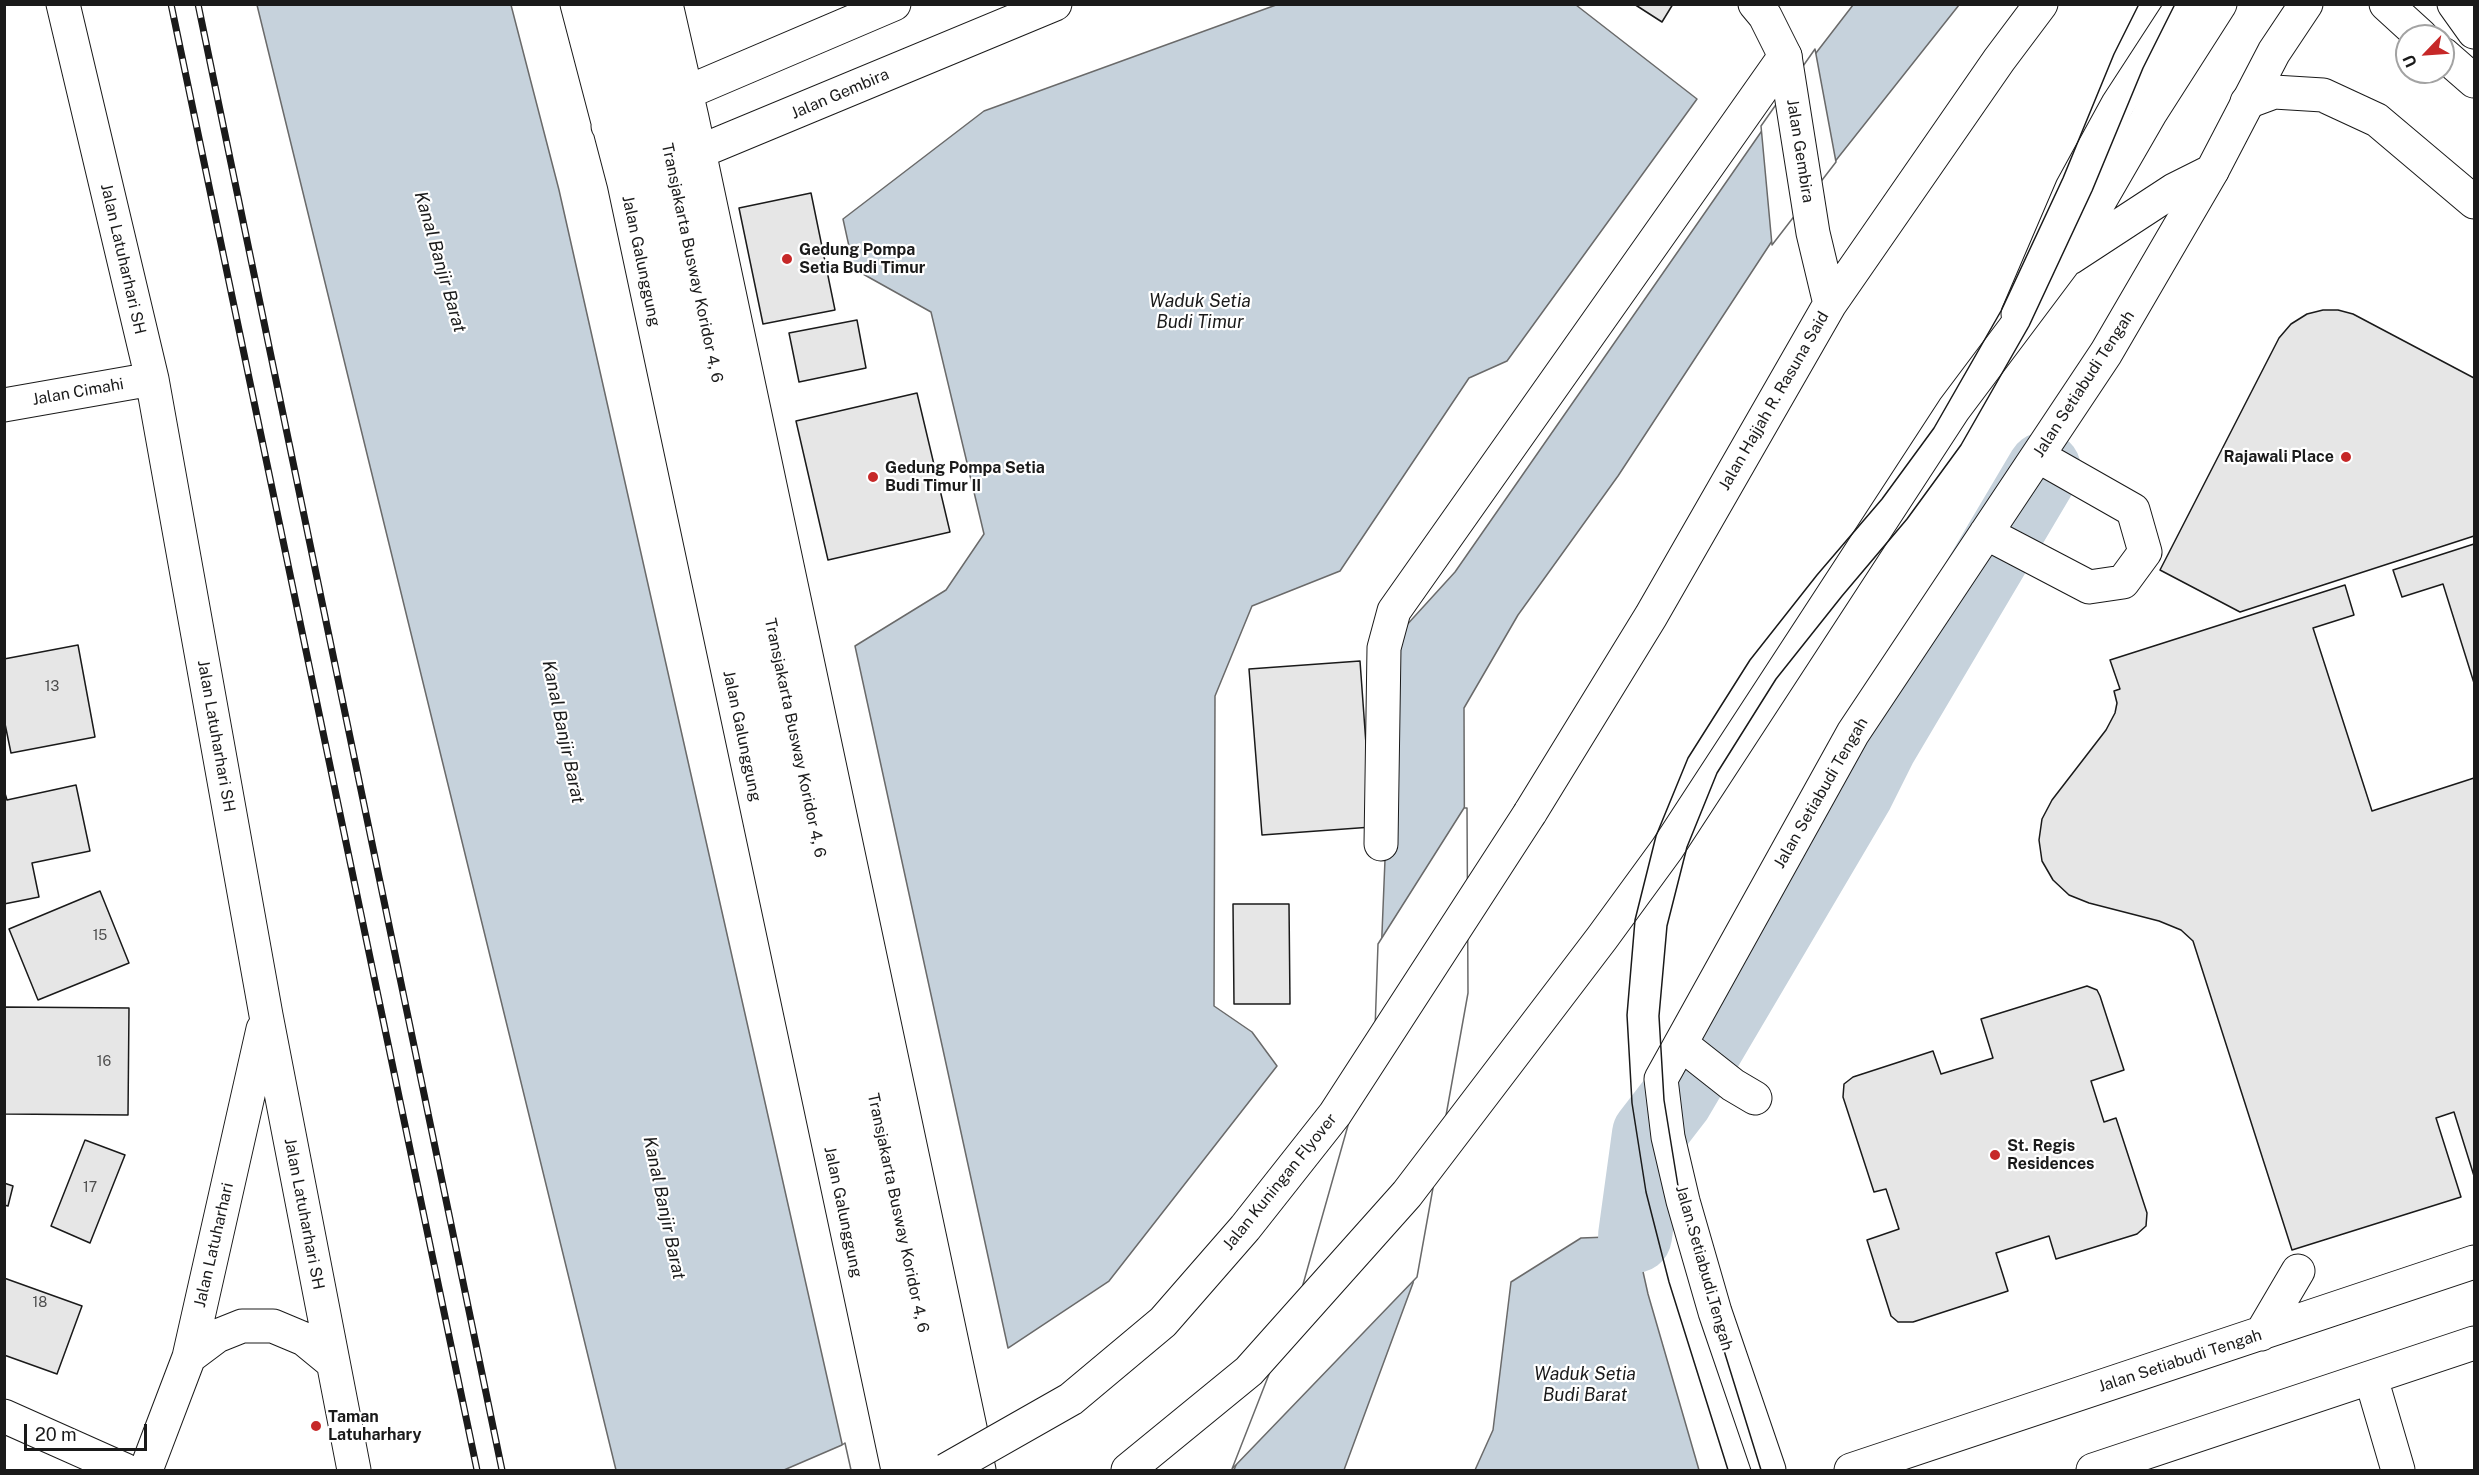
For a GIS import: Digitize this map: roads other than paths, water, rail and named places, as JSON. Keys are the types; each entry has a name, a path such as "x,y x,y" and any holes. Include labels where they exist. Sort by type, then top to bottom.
{"main road":[{"name":"Jalan Latuharhari SH","path":"63,4 152,379 266,1015 354,1470"},
{"name":"Jalan Galunggung","path":"577,4 651,140 979,1470"},
{"path":"608,4 651,140 894,4"},
{"name":"Transjakarta Busway Koridor 4, 6","path":"637,4 651,140 809,925 923,1470"},
{"name":"Jalan Galunggung","path":"666,4 651,140 898,1470"},
{"name":"Jalan Gembira","path":"651,140 1055,4"},
{"name":"Jalan Gembira","path":"1755,4 1765,16 1787,68 1813,233 1830,304"},
{"name":"Jalan Hajjah R. Rasuna Said","path":"1530,813 1651,616 1830,304 1999,60 2041,4"},
{"path":"2008,337 2072,188 2118,104 2183,4"},
{"path":"1128,1470 1250,1371 1407,1194 1667,849 1954,409 2065,261 2151,112 2220,4"},
{"path":"2065,261 2174,190 2212,171 2274,52 2306,4"},
{"path":"2386,4 2408,24"},
{"path":"2454,4 2475,32"},
{"path":"2455,64 2475,81"},
{"path":"1381,844 1384,648 1394,610 1787,68"},
{"path":"2247,102 2274,92 2323,94 2377,120 2475,202"},
{"name":"Transjakarta Busway Koridor 4, 6","path":"651,140 954,1470"},
{"name":"Jalan Setiabudi Tengah","path":"1769,1470 1715,1312 1683,1202 1668,1137 1661,1080 1686,1048 1853,733 2106,353 2212,171"},
{"name":"Jalan Cimahi","path":"4,405 152,379"},
{"path":"1986,533 2089,587 2123,582 2145,552 2133,510 2038,456"},
{"name":"Jalan Kuningan Flyover","path":"946,1470 1071,1400 1162,1322 1245,1228 1335,1114 1530,813"},
{"name":"Jalan Latuharhari","path":"146,1470 189,1357 266,1015"},
{"path":"1686,1048 1755,1098"},
{"name":"Jalan Setiabudi Tengah","path":"1851,1470 2475,1262"},
{"path":"2261,1334 2298,1271"},
{"path":"189,1357 217,1336 242,1326 273,1326 304,1338 332,1362"},
{"path":"2093,1470 2475,1343"},
{"path":"2371,1378 2398,1470"},
{"path":"4,1416 124,1470"}],"water":[{"name":"Kanal Banjir Barat","path":"257,5 511,5 559,190 848,1470 616,1470"},
{"name":"Waduk Setia Budi Timur","path":"1276,5 1576,5 1697,99 1507,361 1469,378 1340,571 1252,606 1215,696 1214,1006 1252,1032 1277,1066 1109,1281 1008,1348 855,646 946,590 984,534 931,312 854,269 843,219 984,111"},
{"path":"1853,5 1959,5 1772,241 1618,476 1518,615 1464,708 1465,992 1413,1283 1344,1470 1234,1470 1303,1295 1378,1031 1394,639 1455,572 1816,53"},
{"name":"Waduk Setia Budi Barat","path":"1635,1236 1648,1294 1699,1470 1475,1470 1493,1430 1511,1282 1581,1238"}],"waterway":[{"path":"1635,1236 1649,1134 1676,1099 1857,792 1880,746 2044,469"}],"tram line":[{"path":"1728,1470 1669,1282 1646,1192 1632,1103 1627,1015 1635,920 1656,836 1688,758 1750,660 1817,575 1882,499 1934,428 2001,311 2063,178 2114,54 2139,4"},
{"path":"1761,1470 1700,1273 1678,1186 1664,1100 1659,1016 1667,926 1687,847 1717,773 1776,679 1907,519 1961,445 2029,326 2092,191 2143,68 2175,4"}],"railway":[{"path":"171,4 477,1470"},
{"path":"198,4 502,1470"}],"place":[{"name":"Gedung Pompa Setia Budi Timur","path":"787,259"},
{"name":"Rajawali Place","path":"2346,457"},
{"name":"Gedung Pompa Setia Budi Timur II","path":"873,477"},
{"name":"St. Regis Residences","path":"1995,1155"},
{"name":"Taman Latuharhary","path":"316,1426"}]}
